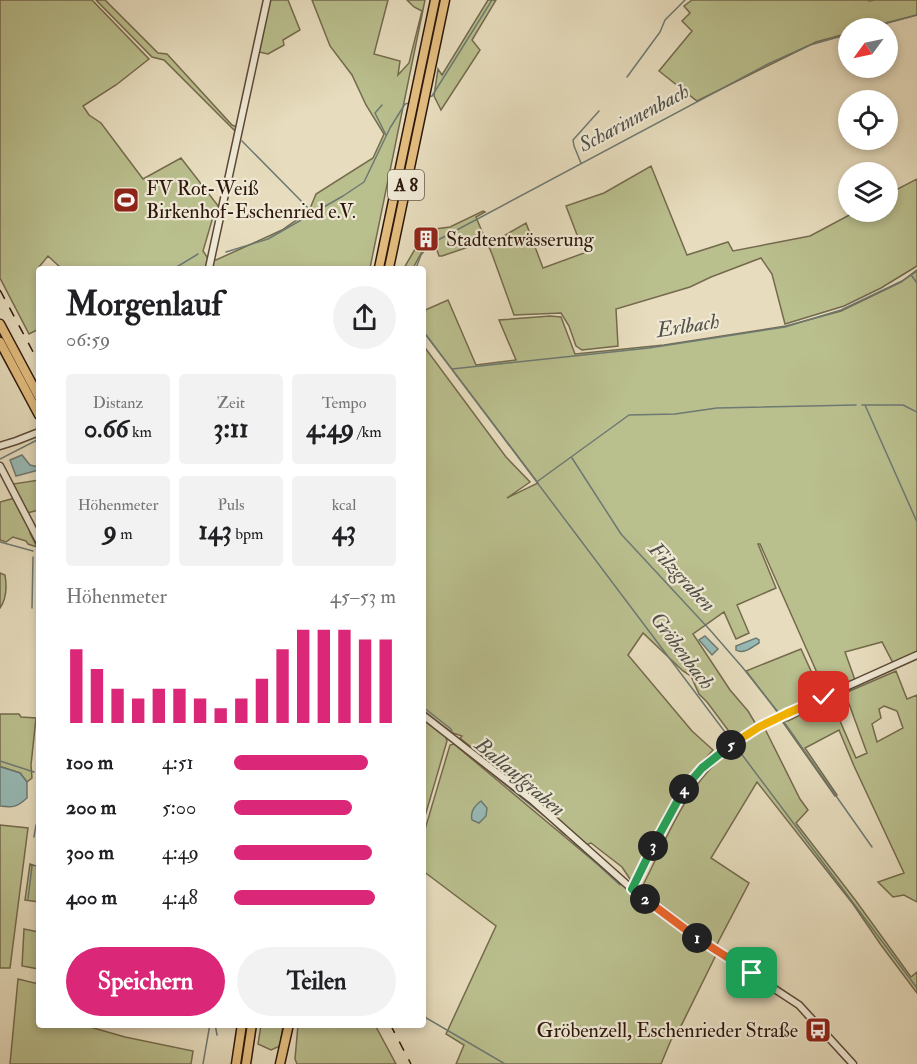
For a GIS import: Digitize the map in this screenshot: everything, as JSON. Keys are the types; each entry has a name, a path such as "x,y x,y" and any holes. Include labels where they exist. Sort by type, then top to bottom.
{"highway":[{"name":"A 8","path":"389,266 435,0"},
{"name":"A 8","path":"379,266 445,0"},
{"path":"0,324 36,391"},
{"path":"0,342 36,409"},
{"path":"236,1064 241,1028"},
{"path":"246,1064 251,1028"},
{"path":"280,1064 288,1028"}],"street":[{"path":"209,266 267,0"},
{"path":"0,446 36,433"},
{"path":"0,466 36,535"},
{"path":"632,889 686,785 721,752 779,717 917,655"},
{"path":"426,717 533,801 632,889 672,920 799,1005 853,1064"}],"green space":[{"path":"0,0 92,0 149,59 116,85 83,106 89,115 101,123 143,179 181,158 219,207 215,210 203,251 209,260 216,260 282,230 309,211 316,194 373,158 384,134 366,105 352,75 330,46 312,0 388,0 374,54 400,61 398,75 409,63 422,11 407,0 425,0 370,266 59,266 48,256 40,266 36,266 36,330 29,334 0,278"},
{"path":"96,0 105,0 158,53 167,54 232,125 237,127 236,132 164,60 152,57"},
{"path":"270,0 288,0 300,30 283,40 284,45 268,54 259,52"},
{"path":"488,0 496,0 472,40 480,50 441,110 434,96 438,69 442,75"},
{"path":"692,0 917,0 917,15 898,20 898,18 838,18 838,36 816,42 697,101 659,71 692,31 682,21 690,13 684,6"},
{"path":"651,166 687,255 728,242 733,251 810,236 838,221 898,222 898,189 917,179 917,266 881,288 844,306 785,324 772,274 761,258 690,287 616,309 618,346 582,350 576,346 569,326 561,313 514,315 488,245 526,223 543,268 584,253 566,206 604,193"},
{"path":"485,212 476,217 486,241 439,256 433,239 435,229 450,227"},
{"path":"422,241 423,250 414,266 405,266"},
{"path":"917,270 917,652 893,663 882,642 845,652 855,680 826,693 760,544 758,544 776,588 737,605 749,633 736,639 724,612 693,634 757,726 744,734 731,734 699,694 691,676 643,633 628,655 692,731 713,750 683,784 635,877 630,879 622,867 591,843 586,845 460,738 462,736 453,733 426,714 426,349 506,457 530,482 507,498 538,483 426,335 426,310 448,300 476,365 516,360 499,320 561,317 575,354 664,345 786,326 841,311 901,282"},
{"path":"36,480 36,511 27,513 13,484"},
{"path":"15,498 36,547 13,537 6,542 0,540 0,502"},
{"path":"0,573 5,575 6,588 0,608"},
{"path":"801,649 821,693 779,714 746,671"},
{"path":"896,671 907,699 917,695 917,902 904,895 893,897 878,882 904,873 839,730 805,748 837,795 835,796 782,721 788,721 831,700 856,758 867,753 845,693","holes":["884,706 897,711 903,728 877,742 872,724 881,718 879,709"]},
{"path":"0,714 19,714 21,717 36,718 31,765 32,778 27,782 20,773 0,768"},
{"path":"426,720 445,735 447,741 426,813"},
{"path":"765,729 800,799 808,810 796,823 911,977 917,972 917,993 853,904 757,782 711,858 749,883 716,946 641,889 677,817 698,783 726,754"},
{"path":"454,744 636,898 716,955 682,1024 671,1040 661,1064 456,1064 464,1045 446,1034 496,926 426,873 426,826 450,745"},
{"path":"0,825 28,828 10,968 0,968"},
{"path":"30,864 36,866 36,902 25,900"},
{"path":"24,929 36,931 36,968 22,966"},
{"path":"18,979 36,983 36,1028 94,1028 193,1051 191,1064 10,1064"},
{"path":"261,1028 283,1028 280,1046 271,1050 258,1044"},
{"path":"298,1028 377,1028 396,1064 297,1064 295,1059"}],"water":[{"path":"22,455 30,465 36,466 36,471 16,476 10,460"},
{"path":"705,636 718,649 712,655 699,640"},
{"path":"756,638 759,643 742,652 736,650 736,646"},
{"path":"1,767 20,773 27,782 27,798 12,807 0,806"},
{"path":"481,801 487,808 486,816 479,823 472,820 472,812"}],"waterway":[{"path":"428,97 432,96 492,0"},
{"path":"627,77 660,32 665,20 685,0"},
{"name":"Scharinnenbach","path":"898,20 917,15"},
{"name":"Scharinnenbach","path":"438,240 768,64 810,45 838,37"},
{"path":"226,252 268,239 364,182 390,128 405,104 409,103"},
{"path":"382,105 375,113 386,135"},
{"path":"581,163 573,140 599,111"},
{"path":"242,141 313,213"},
{"name":"Scharinnenbach","path":"417,266 421,255 429,245"},
{"path":"178,266 198,254"},
{"name":"Erlbach","path":"452,369 649,348 785,327 841,310 902,281 917,271"},
{"path":"912,276 917,283"},
{"name":"Gröbenbach","path":"426,335 731,740"},
{"path":"538,481 629,415 675,414 717,408 856,405"},
{"path":"862,405 903,405 917,412"},
{"path":"865,405 917,522"},
{"name":"Gröbenbach","path":"0,459 36,441"},
{"name":"Filzgraben","path":"572,458 621,534 710,630 778,712"},
{"path":"0,542 33,551"},
{"path":"32,608 33,557"},
{"name":"Ballaufgraben","path":"426,709 452,731"},
{"path":"784,722 872,847"},
{"name":"Gröbenbach","path":"734,744 917,988"},
{"path":"0,761 34,772"},
{"name":"Ballaufgraben","path":"480,764 565,835"},
{"path":"34,837 36,825"},
{"name":"Ballaufgraben","path":"570,839 620,885"},
{"path":"28,899 32,866"},
{"path":"426,1018 505,1064"},
{"path":"203,1064 209,1028"},
{"path":"216,1028 217,1035"}],"railway":[{"path":"0,290 36,357"},
{"path":"392,1028 411,1064"}],"place":[{"name":"FV Rot-Weiß Birkenhof-Eschenried e.V.","path":"126,200"},
{"name":"Stadtentwässerung","path":"426,239"},
{"name":"Gröbenzell, Eschenrieder Straße","path":"818,1030"}],"route":[{"path":"752,973 706,944 632,889 686,785 702,768 745,735 824,697"}]}
